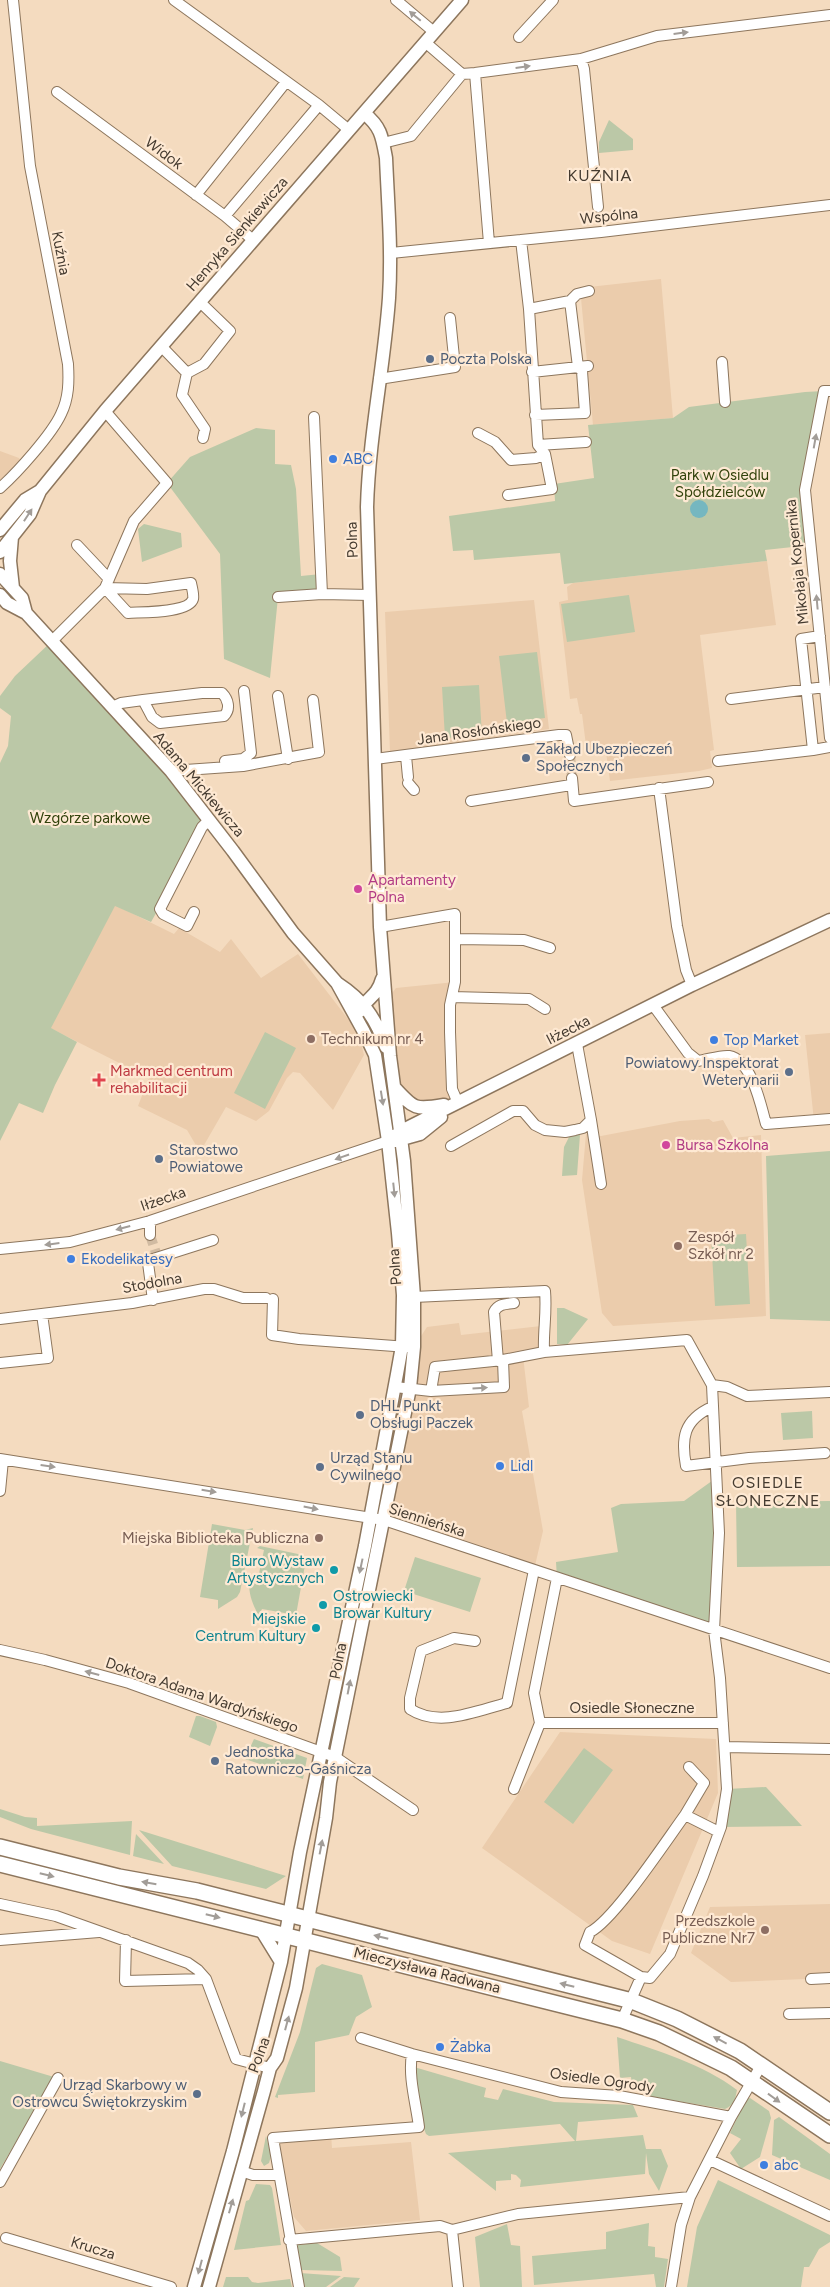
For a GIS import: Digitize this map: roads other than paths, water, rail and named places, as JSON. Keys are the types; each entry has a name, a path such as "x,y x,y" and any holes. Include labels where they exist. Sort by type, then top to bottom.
{"main road":[{"name":"Mieczysława Radwana","path":"0,1847 119,1877 197,1891 632,2001 711,2035 762,2064 830,2112"},
{"name":"Mieczysława Radwana","path":"0,1864 622,2020 696,2050 751,2081 830,2136"}],"street":[{"name":"Kuźnia","path":"0,488 46,436 61,414 69,382 68,364 30,166 13,0"},
{"path":"174,0 319,105 349,130"},
{"path":"396,0 434,32"},
{"name":"Henryka Sienkiewicza","path":"0,552 30,514 40,491 104,411 462,0"},
{"path":"519,37 553,0"},
{"path":"425,42 462,74 581,59 657,36 830,15"},
{"path":"581,59 584,68 598,207"},
{"path":"475,73 489,243"},
{"path":"383,143 411,136 462,74"},
{"path":"196,196 286,82"},
{"name":"Widok","path":"57,92 225,216 253,240"},
{"path":"225,216 319,105"},
{"name":"Polna","path":"209,2287 270,2068 277,2058 296,1988 326,1818 334,1757 410,1388 401,1136 390,1056 380,927 370,595 368,469 389,300 391,253 383,143 379,126 364,113"},
{"name":"Wspólna","path":"391,253 830,205"},
{"path":"508,495 552,490 545,454 538,445 529,309 521,240"},
{"path":"529,309 570,301 577,294 589,291"},
{"path":"535,415 585,413 583,366 570,301"},
{"path":"200,302 230,331 204,364 187,373 182,395 205,429 203,438"},
{"path":"379,379 455,368 450,318"},
{"path":"161,346 187,373"},
{"path":"722,362 725,402"},
{"path":"532,372 583,366"},
{"name":"Mikołaja Kopernika","path":"827,391 806,490 830,738"},
{"path":"52,641 107,583 134,521 167,483 104,411"},
{"path":"314,416 322,594"},
{"path":"478,433 494,442 511,460 536,458 545,454"},
{"path":"538,445 586,442"},
{"name":"Henryka Sienkiewicza","path":"2,524 25,500 40,491"},
{"path":"12,536 10,561 13,588"},
{"path":"77,545 128,613 181,609 190,605 194,598 191,584 147,589 107,583"},
{"name":"Adama Mickiewicza","path":"0,574 22,598 26,613"},
{"path":"278,597 322,594 370,595"},
{"name":"Adama Mickiewicza","path":"2,600 26,613 171,771 293,933 337,983 354,994 367,1009 390,1056"},
{"path":"813,750 801,639 820,636"},
{"path":"731,699 825,688"},
{"path":"198,768 212,763 243,759 250,753 244,691"},
{"path":"112,707 121,703 143,700 202,693 222,693 227,698 228,710 224,716 160,722 152,717 143,700"},
{"path":"278,696 288,759"},
{"path":"171,771 243,766 319,752 313,700"},
{"name":"Jana Rosłońskiego","path":"375,759 559,735 566,735 570,755"},
{"path":"718,761 830,747"},
{"path":"406,756 410,783"},
{"path":"472,801 572,781 574,802 708,782"},
{"path":"659,788 677,926 686,970 692,985"},
{"path":"194,912 187,926 163,914 160,909 202,827 209,820"},
{"path":"380,927 455,914 455,982 450,1032 452,1089 458,1103"},
{"name":"Iłżecka","path":"0,1249 70,1242 150,1221 401,1136 458,1103 692,985 830,920"},
{"path":"455,939 524,940 550,948"},
{"path":"357,1017 367,1009 378,992 384,975"},
{"name":"Adama Mickiewicza","path":"337,983 345,1001 357,1017 375,1055 388,1141"},
{"path":"452,997 529,999 545,1008"},
{"path":"367,1009 381,1007 386,1001"},
{"path":"653,1005 688,1054 698,1061 729,1056 739,1060 754,1080 766,1124 830,1120"},
{"path":"576,1044 601,1184"},
{"name":"Iłżecka","path":"395,1088 411,1106 418,1108 458,1103"},
{"path":"451,1146 513,1111 523,1111 535,1125 545,1130 565,1132 575,1130 583,1128 591,1120"},
{"name":"Polna","path":"194,2287 256,2063 281,1962 395,1387 408,1347 414,1297 406,1262 388,1141"},
{"path":"150,1221 150,1235"},
{"path":"153,1300 148,1264 152,1257 157,1254 213,1240"},
{"name":"Stodolna","path":"0,1319 153,1300 204,1289 214,1289 242,1298 270,1298 272,1335 299,1339 408,1347"},
{"path":"414,1297 545,1291 547,1323 543,1332 544,1352"},
{"path":"395,1387 431,1391 504,1387 494,1312 496,1307 502,1304 514,1303"},
{"path":"0,1363 48,1358 42,1314"},
{"path":"431,1391 435,1367 500,1360 544,1352 687,1340 712,1385 714,1462 720,1533 714,1630 727,1789 719,1832 670,1954 650,1978 641,1978 585,1945 590,1932 595,1930 618,1906 685,1815 704,1783 689,1767"},
{"path":"712,1385 727,1387 747,1396 830,1392"},
{"path":"712,1407 702,1412 686,1430 679,1453 686,1466 825,1453"},
{"path":"0,1492 1,1460"},
{"name":"Siennieńska","path":"1,1460 86,1471 384,1520 830,1668"},
{"path":"475,1641 454,1638 422,1651 410,1698 410,1708 418,1714 446,1719 507,1703 534,1570"},
{"path":"514,1789 540,1723 534,1692 557,1578"},
{"name":"Doktora Adama Wardyńskiego","path":"0,1650 129,1683 334,1757"},
{"name":"Osiedle Słoneczne","path":"540,1723 723,1723"},
{"path":"725,1747 830,1749"},
{"path":"334,1757 412,1810"},
{"path":"685,1815 719,1832"},
{"path":"0,1904 56,1916 188,1963 198,1970 206,1980 236,2059 270,2068"},
{"path":"260,1928 281,1962"},
{"path":"0,1940 102,1931"},
{"path":"126,1940 125,1981 206,1980"},
{"path":"622,2020 641,1978"},
{"path":"811,1979 830,1978"},
{"path":"789,2014 830,2013"},
{"name":"Osiedle Ogrody","path":"361,2038 412,2054 561,2092 619,2096 730,2116"},
{"path":"298,2287 273,2138 419,2127 416,2097 409,2069 412,2054"},
{"path":"671,2287 681,2225 690,2197 710,2160 730,2116 762,2064"},
{"path":"0,2182 58,2078"},
{"path":"710,2160 830,2216"},
{"path":"241,2171 253,2174 278,2175"},
{"path":"289,2240 440,2226 452,2230 518,2214 690,2197"},
{"path":"452,2230 458,2287"},
{"name":"Krucza","path":"6,2238 171,2287"}],"water":[{"path":"699,500 705,503 708,509 705,515 699,518 693,515 690,509 693,503"}],"tunnel":[{"path":"570,755 572,778"},
{"path":"150,1235 156,1253"}],"place":[{"name":"Poczta Polska","path":"430,359"},
{"name":"ABC","path":"333,459"},
{"name":"Zakład Ubezpieczeń Społecznych","path":"526,758"},
{"name":"Apartamenty Polna","path":"358,889"},
{"name":"Technikum nr 4","path":"311,1039"},
{"name":"Top Market","path":"714,1040"},
{"name":"Powiatowy Inspektorat Weterynarii","path":"789,1072"},
{"name":"Markmed centrum rehabilitacji","path":"99,1080"},
{"name":"Bursa Szkolna","path":"666,1145"},
{"name":"Starostwo Powiatowe","path":"159,1159"},
{"name":"Zespół Szkół nr 2","path":"678,1246"},
{"name":"Ekodelikatesy","path":"71,1259"},
{"name":"DHL Punkt Obsługi Paczek","path":"360,1415"},
{"name":"Lidl","path":"500,1466"},
{"name":"Urząd Stanu Cywilnego","path":"320,1467"},
{"name":"Miejska Biblioteka Publiczna","path":"319,1538"},
{"name":"Biuro Wystaw Artystycznych","path":"334,1570"},
{"name":"Ostrowiecki Browar Kultury","path":"323,1605"},
{"name":"Miejskie Centrum Kultury","path":"316,1628"},
{"name":"Jednostka Ratowniczo-Gaśnicza","path":"215,1761"},
{"name":"Przedszkole Publiczne Nr7","path":"765,1930"},
{"name":"Żabka","path":"440,2047"},
{"name":"Urząd Skarbowy w Ostrowcu Świętokrzyskim","path":"197,2094"},
{"name":"abc","path":"764,2165"}],"district":[{"name":"KUŹNIA","path":"600,175"},
{"name":"OSIEDLE SŁONECZNE","path":"768,1491"}],"park label":[{"name":"Park w Osiedlu Spółdzielców","path":"720,484"},
{"name":"Wzgórze parkowe","path":"90,818"}]}
